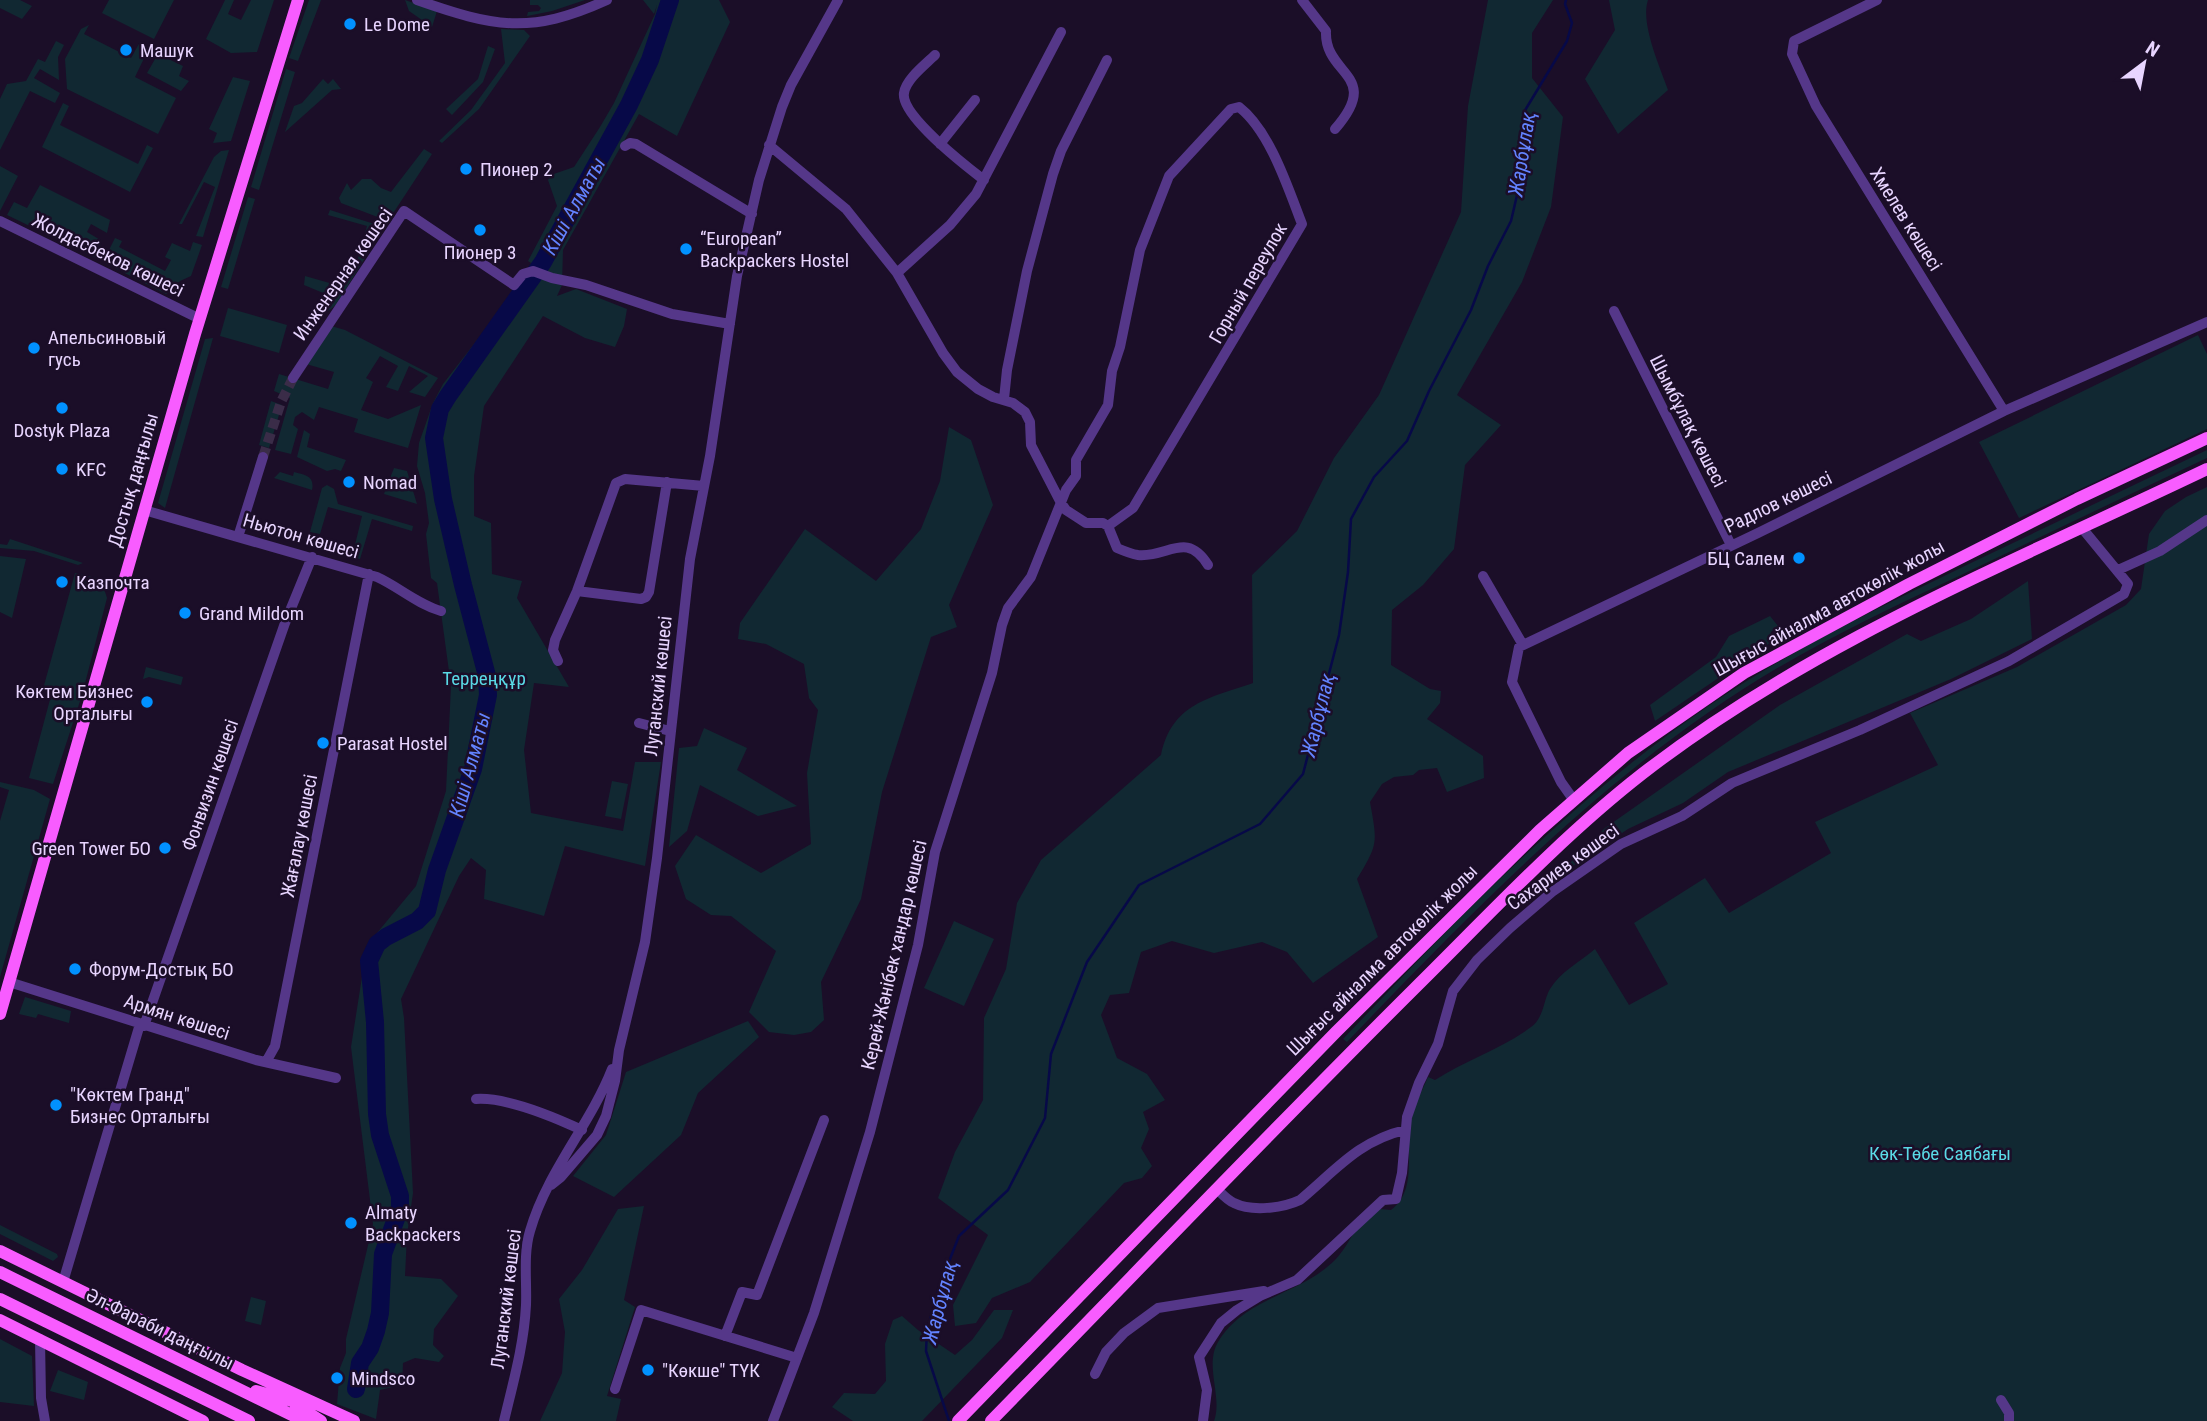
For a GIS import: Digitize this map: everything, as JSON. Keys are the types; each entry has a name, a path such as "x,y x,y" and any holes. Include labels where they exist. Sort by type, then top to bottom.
{"main road":[{"name":"Достық даңғылы","path":"0,1012 144,510 298,0"},
{"name":"Шығыс айналма автокөлік жолы","path":"958,1421 1296,1073 1573,799 1628,753 1744,673 1909,584 2077,499 2207,438"},
{"path":"991,1421 1354,1049 1557,847 1645,772 1754,696 1902,613 2207,468"},
{"path":"0,1251 242,1370 354,1421"},
{"name":"Әл-Фараби даңғылы","path":"0,1272 304,1421"},
{"path":"0,1299 249,1421"},
{"path":"0,1320 203,1421"},
{"path":"181,1361 253,1390 340,1414"},
{"path":"242,1370 321,1421"},
{"path":"171,1383 237,1421"}],"street":[{"path":"417,0 497,23 520,24 564,18 607,0"},
{"name":"Луганский көшесі","path":"551,1185 597,1135 606,1116 645,942 657,858 690,559 737,276 769,145 791,85 838,0"},
{"path":"1302,0 1326,30 1325,42 1352,81 1355,90 1352,105 1335,129"},
{"name":"Хмелев көшесі","path":"1877,0 1794,41 1792,54 1816,106 2004,411"},
{"path":"897,273 965,209 984,180 1061,32"},
{"path":"935,55 903,94 905,103 916,120 940,144 984,180"},
{"path":"1004,399 1007,369 1027,271 1053,174 1061,151 1107,60"},
{"path":"940,144 975,100"},
{"name":"Горный переулок","path":"1061,503 1076,476 1076,460 1110,398 1112,371 1120,347 1140,250 1169,176 1231,109 1239,107 1252,117 1258,127 1279,167 1302,224 1133,508 1108,526"},
{"path":"625,146 636,144 752,214"},
{"path":"769,145 846,209 897,273 957,372 978,389 1004,399 1025,412 1030,422 1031,445 1066,510 1086,523 1103,523 1108,526 1117,548 1124,551 1138,555 1153,554 1183,546 1201,554 1208,565"},
{"name":"Инженерная көшесі","path":"293,378 404,211 514,285 523,274 538,274 586,285 682,317 730,324"},
{"name":"Жолдасбеков көшесі","path":"0,221 200,320"},
{"name":"Шымбұлақ көшесі","path":"1614,311 1731,545"},
{"name":"Радлов көшесі","path":"1523,645 2004,411 2207,322"},
{"path":"238,537 263,457"},
{"path":"558,661 553,650 555,640 576,592 616,483 625,479 704,486"},
{"path":"576,592 641,599 646,597 667,482"},
{"name":"Керей-Жәнібек хандар көшесі","path":"773,1421 814,1313 870,1132 918,944 935,852 994,665 1002,625 1009,608 1031,577 1061,503"},
{"name":"Ньютон көшесі","path":"144,510 369,574 393,584 424,605 441,611"},
{"path":"2082,528 2118,570 2160,551 2207,520"},
{"name":"Фонвизин көшесі","path":"63,1282 142,1025 285,623 312,557"},
{"name":"Сахариев көшесі","path":"1203,1421 1207,1390 1199,1357 1221,1323 1237,1310 1297,1280 1382,1200 1396,1199 1404,1163 1405,1130 1419,1083 1441,1035 1453,991 1477,960 1510,928 1552,892 1621,844 1682,816 1732,783 1860,730 2009,661 2124,594 2128,584 2118,570"},
{"name":"Жағалау көшесі","path":"266,1062 275,1046 369,574"},
{"path":"1483,576 1523,645 1519,647 1512,682 1561,782 1573,799"},
{"path":"639,723 670,731"},
{"name":"Армян көшесі","path":"9,982 266,1062 336,1078"},
{"name":"Луганский көшесі","path":"504,1421 523,1330 528,1235 536,1212 559,1166 582,1130 619,1050"},
{"path":"477,1099 491,1098 561,1120 582,1130"},
{"path":"725,1336 742,1292 757,1295 824,1120"},
{"path":"1217,1189 1235,1204 1244,1207 1289,1206 1300,1200 1360,1148 1388,1134 1405,1130"},
{"path":"1096,1374 1106,1352 1124,1332 1158,1308 1273,1290"},
{"path":"615,1388 641,1310 797,1358"},
{"path":"40,1339 41,1398 45,1421"},
{"path":"2001,1400 2009,1413 2009,1421"}],"green space":[{"path":"0,0 20,0 32,6 22,19 0,8"},
{"path":"109,0 174,0 154,39 102,13"},
{"path":"225,0 234,0 228,14 241,20 251,0 274,0 257,52 231,53 206,39"},
{"path":"309,0 321,0 298,61 289,58"},
{"path":"405,0 437,11 432,27 409,11"},
{"path":"530,0 585,0 527,16 528,12 539,11 541,8 538,5 530,5"},
{"name":"Терреңқұр","path":"643,0 719,0 730,22 677,136 639,114 563,250 562,285 557,296 576,289 627,309 624,326 615,347 585,338 543,316 484,406 474,476 474,516 491,523 492,574 522,581 517,598 569,687 534,683 524,750 531,813 623,831 635,762 661,762 645,866 565,846 544,916 484,899 486,870 471,858 459,876 401,999 413,1193 405,1276 441,1279 458,1296 434,1329 433,1345 444,1356 439,1362 415,1358 403,1363 402,1385 380,1390 376,1419 337,1404 340,1368 346,1353 346,1339 373,1224 351,1047 367,945 416,886 446,791 451,686 437,583 431,578 426,534 429,523 425,493 417,466 419,443 433,403 443,384 515,291 531,263 528,261 557,206 548,180 551,175 574,167 614,103 655,14 657,5 654,14"},
{"path":"1488,0 1553,0 1532,33 1532,78 1563,117 1551,207 1522,282 1457,395 1501,425 1465,465 1454,549 1423,585 1392,610 1391,665 1430,689 1441,691 1440,703 1427,719 1483,756 1484,778 1447,792 1437,768 1394,777 1382,784 1370,802 1375,834 1373,849 1357,879 1378,937 1313,983 1287,952 1262,942 1214,953 1172,941 1141,952 1129,993 1110,995 1101,1015 1117,1058 1147,1074 1165,1100 1143,1112 1149,1129 1141,1148 1152,1166 1142,1178 1124,1183 1030,1282 992,1298 976,1323 955,1326 953,1305 988,1235 938,1198 955,1152 983,1100 984,1018 1006,969 1017,903 1041,860 1161,755 1166,738 1184,713 1208,699 1253,683 1252,575 1297,531 1334,458 1379,395 1461,212 1468,106"},
{"path":"1609,0 1648,0 1646,10 1649,33 1668,90 1618,134 1585,79 1615,30"},
{"path":"89,25 84,34 131,58 140,42 149,48 135,77 176,98 158,134 67,89 65,59 81,29"},
{"path":"501,29 524,30 530,36 479,109 442,143 439,141 471,110 505,63"},
{"path":"56,41 64,45 58,57 59,80 40,69 34,78 60,93 55,103 30,91 0,150 0,99 7,84 26,81 38,59 45,62"},
{"path":"488,46 495,49 483,82 452,115 446,109 478,79"},
{"path":"158,54 183,66 179,76 189,81 181,91 147,73"},
{"path":"286,69 295,72 259,190 251,187"},
{"path":"233,77 250,81 231,141 213,143 217,133 209,129"},
{"path":"323,79 328,84 333,79 341,89 332,90 285,132 294,106 302,103"},
{"path":"63,103 69,106 60,125 138,164 147,145 153,148 130,192 42,147"},
{"path":"424,149 432,154 388,221 341,203 339,198 347,183 351,190 362,179 371,179 391,192"},
{"path":"229,150 203,237 196,236 215,187 204,182 182,224 179,224 214,157 221,151"},
{"path":"0,166 18,176 0,211"},
{"path":"40,185 110,220 107,233 91,224 87,232 102,241 96,258 7,215 14,202 27,208"},
{"path":"248,197 255,199 228,289 221,287"},
{"path":"330,210 384,227 336,305 327,312 330,302 327,301 328,295 304,285 305,276 340,286 348,259 357,262 367,226 328,215"},
{"path":"115,238 122,241 119,247 165,271 171,260 165,257 172,243 190,251 193,242 202,245 191,276 180,281 166,294 103,262"},
{"path":"228,308 287,325 279,353 220,336"},
{"path":"331,326 345,330 438,378 425,397 409,392 428,376 409,366 398,391 386,387 398,366 380,356 366,378 373,382 361,410 388,419 421,405 408,448 354,432 358,419 319,407 314,420 302,412 295,417 293,425 298,429 291,454 275,450 290,398 274,391 279,374 328,389 334,372 306,364"},
{"path":"2198,335 2207,354 2207,429 2019,518 1979,442"},
{"path":"213,338 165,508 158,503 205,339"},
{"path":"271,401 282,405 269,448 259,445"},
{"path":"949,427 971,440 993,505 949,605 957,627 931,637 882,792 861,899 821,982 824,1020 811,1032 794,1035 769,1032 749,1012 776,951 731,916 711,915 686,899 675,866 696,835 761,873 811,844 807,773 818,710 809,698 804,664 766,644 738,639 740,623 805,529 876,581 921,529 940,481"},
{"path":"304,430 310,434 307,447 346,460 341,471 327,471 297,457"},
{"path":"2207,450 2207,458 1831,638 1769,673 1709,712 1612,786 1565,826 1475,911 1347,1042 1343,1039 1516,863 1609,781 1707,707 1771,666 1871,612"},
{"path":"394,468 407,471 417,504 384,494"},
{"path":"280,472 293,476 294,472 308,477 313,485 312,490 274,478"},
{"path":"327,485 334,489 338,504 413,526 412,531 372,519 360,559 352,557 362,516 328,507 320,534 310,532 322,488"},
{"name":"Көк-Төбе Саябағы","path":"2207,487 2207,1421 1214,1421 1214,1351 1229,1327 1258,1306 1321,1272 1339,1256 1363,1220 1380,1209 1391,1210 1399,1202 1408,1181 1410,1123 1428,1077 1435,1080 1531,1027 1538,1019 1554,983 1595,949 1629,1005 1668,984 1634,923 1705,878 1729,913 1831,853 1815,822 1938,765 1910,713 2017,667 2126,605 2141,589 2149,534 2165,511"},
{"path":"10,539 83,563 78,565 34,551 0,548 0,544 7,545"},
{"path":"0,556 26,559 12,618 0,612"},
{"path":"75,573 101,579 107,598 82,695 53,784 29,778 52,692 43,689"},
{"path":"2028,581 2032,639 1951,679 1728,772 1683,803 1628,829 1554,879 1605,828 1780,705 1907,634 1921,641 1971,619"},
{"path":"1770,616 1778,626 1771,632 1773,641 1655,721 1650,705 1716,657 1729,636"},
{"path":"146,667 183,677 181,685 149,677 143,679"},
{"path":"704,728 747,748 737,770 797,806 758,816 700,785 687,831 669,847 679,748 697,746"},
{"path":"612,781 628,784 621,819 605,816"},
{"path":"0,782 34,790 50,799 0,977 0,821 9,790 0,787"},
{"path":"954,921 994,939 964,1006 924,988"},
{"path":"25,997 71,1011 69,1023 38,1014 36,1018 19,1014"},
{"path":"748,1021 759,1037 698,1093 681,1135 614,1197 573,1176 606,1135 626,1072"},
{"path":"644,1206 624,1300 635,1307 607,1396 621,1399 616,1421 540,1421 562,1373 565,1332 559,1299 582,1270 618,1209"},
{"path":"0,1225 57,1254 58,1257 53,1261 0,1234"},
{"path":"251,1297 266,1301 261,1325 245,1321"},
{"path":"994,1310 1013,1310 1002,1338 922,1421 853,1421 832,1407 844,1393 875,1394 886,1381 885,1344 893,1320 902,1316 955,1355 972,1340"},
{"path":"0,1339 32,1356 34,1406 0,1402"},
{"path":"58,1370 88,1382 84,1400 50,1391"}],"waterway":[{"name":"Кіші Алматы","path":"356,1389 360,1363 370,1348 376,1331 380,1313 383,1254 400,1208 400,1196 380,1135 377,1114 375,1022 369,961 377,944 417,921 427,911 437,870 473,769 488,695 487,676 443,499 434,438 440,409 543,262 629,105 650,60 670,0"},
{"name":"Жарбұлақ","path":"949,1421 926,1351 927,1331 939,1287 959,1236 1008,1190 1045,1118 1051,1054 1087,962 1139,885 1260,824 1303,774 1339,635 1348,572 1351,519 1374,477 1407,441 1511,221 1525,161 1524,112 1567,41 1572,23 1566,0"}],"tunnel":[{"path":"263,457 281,402 293,378"}],"place":[{"name":"Le Dome","path":"350,24"},
{"name":"Машук","path":"126,50"},
{"name":"Пионер 2","path":"466,169"},
{"name":"Пионер 3","path":"480,230"},
{"name":"“European” Backpackers Hostel","path":"686,249"},
{"name":"Апельсиновый гусь","path":"34,348"},
{"name":"Dostyk Plaza","path":"62,408"},
{"name":"KFC","path":"62,469"},
{"name":"Nomad","path":"349,482"},
{"name":"БЦ Салем","path":"1799,558"},
{"name":"Казпочта","path":"62,582"},
{"name":"Grand Mildom","path":"185,613"},
{"name":"Көктем Бизнес Орталығы","path":"147,702"},
{"name":"Parasat Hostel","path":"323,743"},
{"name":"Green Tower БО","path":"165,848"},
{"name":"Форум-Достық БО","path":"75,969"},
{"name":"\"Көктем Гранд\" Бизнес Орталығы","path":"56,1105"},
{"name":"Almaty Backpackers","path":"351,1223"},
{"name":"\"Көкше\" ТҮК","path":"648,1370"},
{"name":"Mindsco","path":"337,1378"}]}
